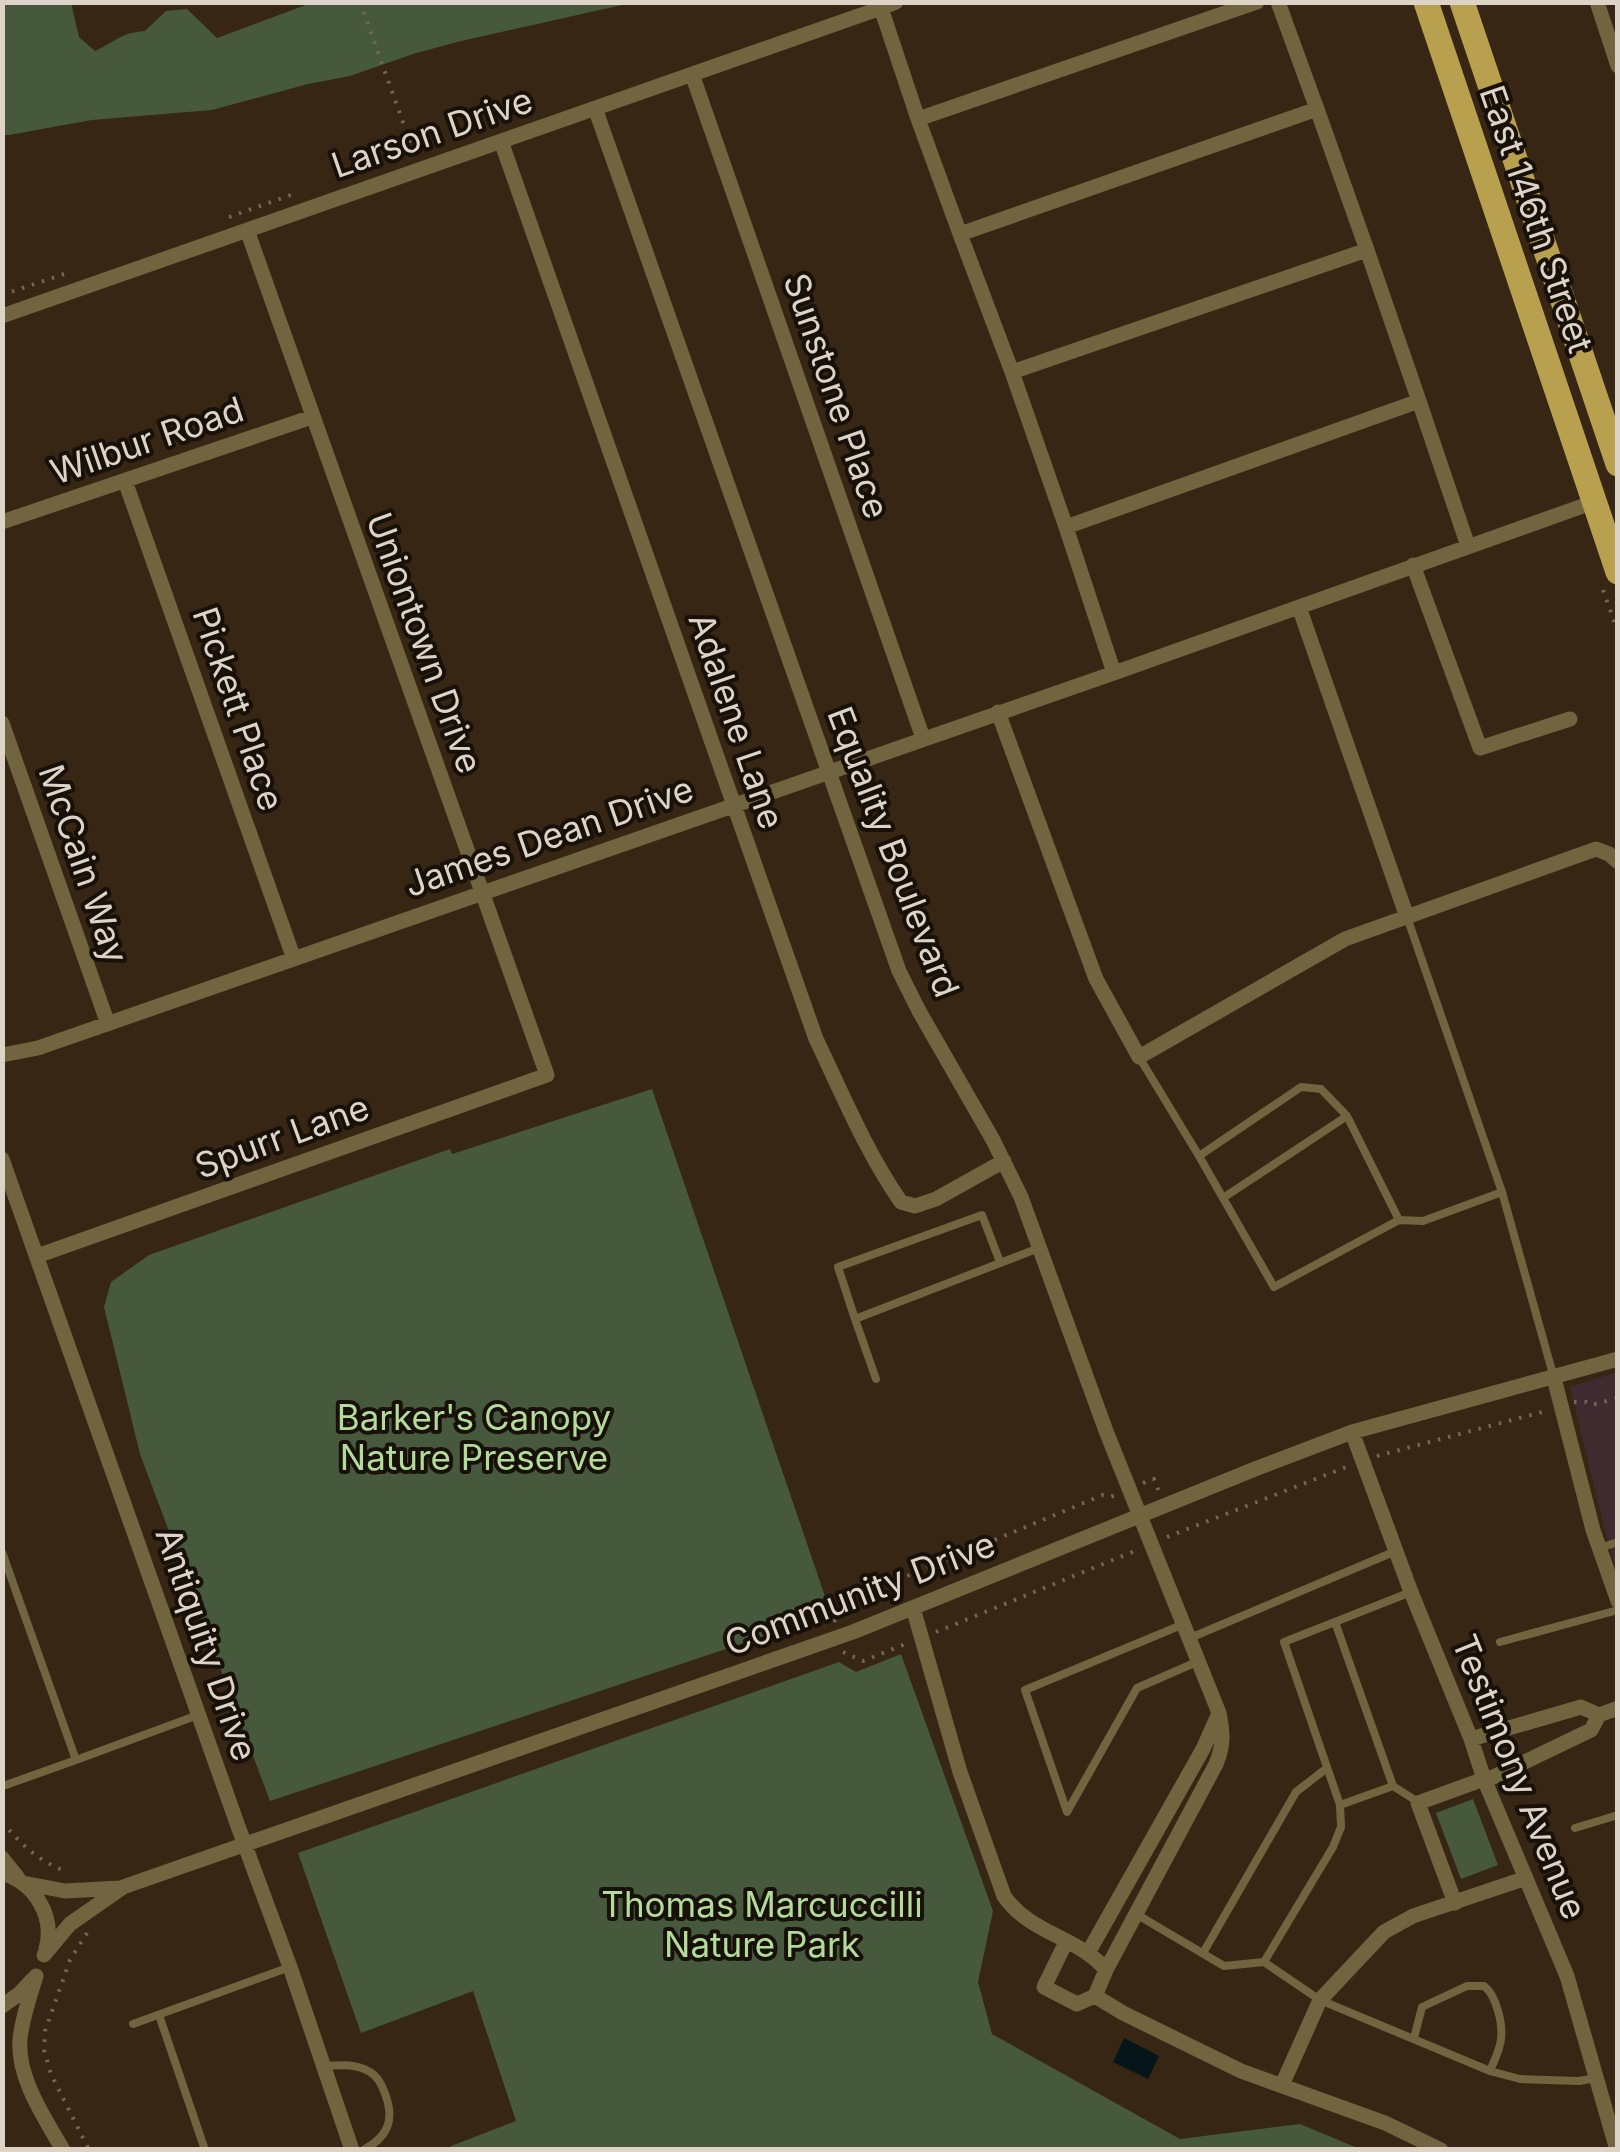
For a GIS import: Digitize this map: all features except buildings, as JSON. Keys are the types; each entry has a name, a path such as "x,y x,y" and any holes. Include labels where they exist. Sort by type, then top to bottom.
{"main road":[{"name":"East 146th Street","path":"1426,2 1618,572"},
{"name":"East 146th Street","path":"1462,2 1618,464"}],"street":[{"path":"918,118 1256,2"},
{"path":"1278,2 1468,546"},
{"path":"1596,2 1618,66"},
{"path":"888,5 918,118 1012,372 1114,673"},
{"name":"Larson Drive","path":"2,316 888,5"},
{"name":"Sunstone Place","path":"692,74 923,738"},
{"name":"Equality Boulevard","path":"595,108 900,971 918,1011 1021,1197 1218,1713 1223,1735 1216,1764 1095,1996"},
{"path":"960,234 1317,109"},
{"name":"Adalene Lane","path":"501,141 816,1038 873,1155 901,1202 915,1206 936,1200 1004,1161"},
{"name":"Uniontown Drive","path":"247,230 547,1075"},
{"path":"1012,372 1367,250"},
{"path":"1066,527 1419,401"},
{"name":"Wilbur Road","path":"2,522 312,417"},
{"name":"Pickett Place","path":"125,480 294,958"},
{"name":"James Dean Drive","path":"2,1055 38,1048 108,1024 1594,502"},
{"path":"1414,565 1480,748 1570,719"},
{"path":"1299,607 1407,917"},
{"path":"998,712 1096,979 1139,1057 1345,939 1596,849 1618,862"},
{"name":"McCain Way","path":"2,723 108,1024"},
{"name":"Spurr Lane","path":"37,1256 547,1075"},
{"name":"Antiquity Drive","path":"2,1159 6,1180 37,1256 352,2150"},
{"name":"Community Drive","path":"44,1954 70,1924 124,1887 853,1632 1352,1432 1618,1360"},
{"path":"1554,1378 1618,1601"},
{"name":"Testimony Avenue","path":"1352,1432 1485,1780 1567,1976 1617,2150"},
{"path":"912,1608 955,1757 999,1887 1019,1914 1088,1953 1106,1970"},
{"path":"1471,1738 1581,1707 1599,1715"},
{"path":"1455,1903 1418,1803 1485,1780 1591,1730 1599,1715 1618,1708"},
{"path":"1088,1953 1203,1748 1218,1713"},
{"path":"2,1858 14,1878"},
{"name":"Community Drive","path":"14,1878 64,1891 124,1887"},
{"name":"Community Drive","path":"2,2006 36,1976 48,1939 48,1920 40,1901 14,1878"},
{"path":"1282,2084 1320,2000 1384,1932 1413,1916 1526,1878"},
{"path":"1066,1942 1044,1987 1076,2004 1095,1996 1241,2071 1385,2124 1441,2150"},
{"path":"36,1976 20,2040 21,2057 31,2090 63,2150"}],"lane":[{"path":"1407,917 1502,1192 1554,1378"},
{"path":"1139,1057 1274,1286 1398,1220 1424,1221 1502,1192"},
{"path":"1199,1156 1301,1087 1321,1090 1347,1116 1398,1220"},
{"path":"1224,1198 1347,1116"},
{"path":"876,1378 838,1267 982,1215 1000,1262"},
{"path":"855,1319 1039,1248"},
{"path":"1600,1548 1618,1542"},
{"path":"1199,1661 1137,1688 1068,1812 1025,1690 1396,1551"},
{"path":"2,1552 76,1760"},
{"path":"1264,1962 1334,1846 1341,1827 1340,1806 1284,1642 1411,1592"},
{"path":"1500,1642 1618,1610"},
{"path":"1335,1622 1393,1786 1418,1803"},
{"path":"3,1786 198,1714"},
{"path":"1202,1953 1296,1792 1328,1768"},
{"path":"1340,1806 1393,1786"},
{"path":"1575,1828 1618,1815"},
{"path":"1136,1914 1224,1966 1264,1962 1320,2000 1490,2071 1520,2079 1597,2078"},
{"path":"133,2024 290,1966"},
{"path":"1414,2038 1422,2008 1467,1986 1484,1986 1491,1991 1501,2040 1490,2071"},
{"path":"160,2014 205,2150"},
{"path":"324,2066 343,2064 360,2068 373,2073 380,2082 390,2121 378,2142 364,2150"}],"path":[{"path":"360,2 414,153"},
{"path":"921,1638 1362,1461 1580,1401 1592,1405 1618,1398"},
{"path":"833,1624 839,1612 837,1605 1104,1494 1110,1497 1154,1479 1165,1506"},
{"path":"2,1822 28,1851 50,1866 70,1873"},
{"path":"88,1931 70,1960 45,2031 44,2050 51,2074 88,2150"}],"shaded area":[{"path":"1617,1372 1617,1571 1570,1387"},
{"path":"1124,2038 1159,2056 1148,2079 1113,2062"}],"green space":[{"path":"3,2 71,3 79,37 95,51 124,36 145,31 166,11 187,9 217,38 311,3 631,3 457,42 350,76 212,110 92,120 2,135"},
{"name":"Barker's Canopy Nature Preserve","path":"652,1089 831,1614 270,1801 140,1454 104,1307 111,1282 149,1255 450,1149 452,1154"},
{"name":"Thomas Marcuccilli Nature Park","path":"901,1654 993,1911 978,1982 992,2034 1180,2139 1300,2124 1360,2149 452,2149 451,2146 516,2121 473,1991 361,2033 298,1853 839,1662 856,1672"},
{"path":"1473,1799 1498,1865 1461,1879 1436,1813"}]}
